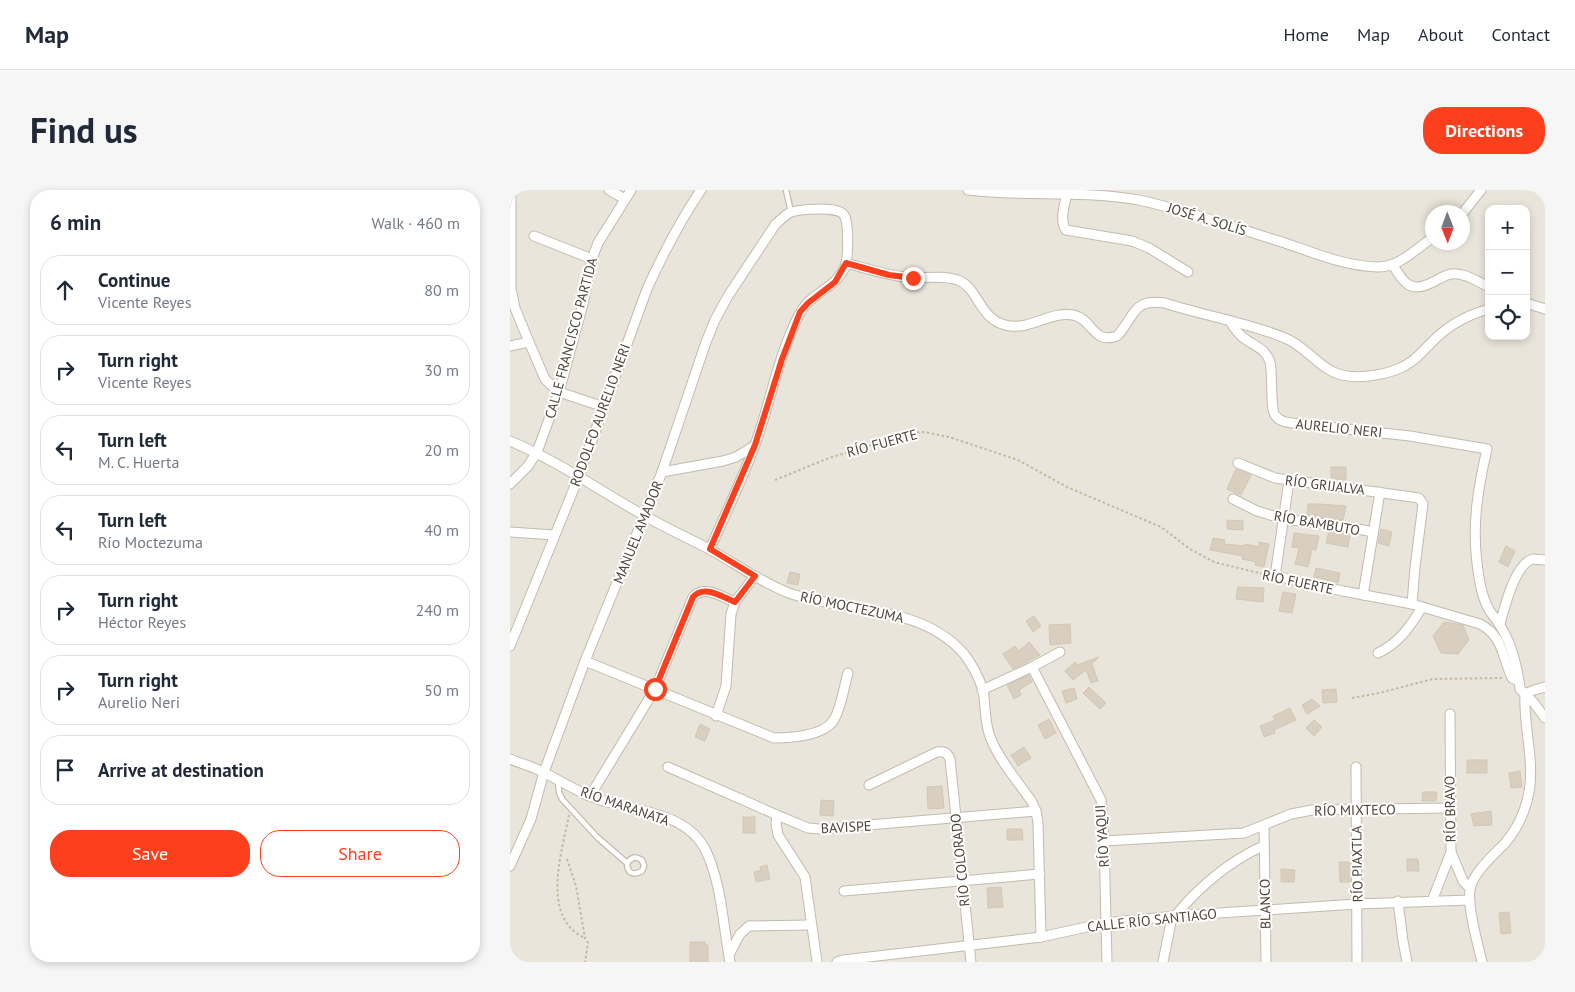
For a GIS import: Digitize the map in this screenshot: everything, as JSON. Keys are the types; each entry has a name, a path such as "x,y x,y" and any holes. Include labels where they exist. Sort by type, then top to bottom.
{"street":[{"path":"511,190 511,289 515,308 529,342 545,379 559,392 604,407"},
{"path":"609,190 621,195"},
{"name":"CALLE FRANCISCO PARTIDA","path":"510,484 528,466 537,452 559,392 583,304 592,259 621,195 630,190"},
{"name":"RODOLFO AURELIO NERI","path":"510,646 579,476 630,332 651,280 689,208 701,190"},
{"name":"JOSÉ A. SOLÍS","path":"968,190 1067,193 1110,192 1174,208 1352,264 1376,267 1393,265"},
{"path":"1469,205 1481,190"},
{"path":"1067,193 1063,221 1066,230 1132,241 1149,248 1188,272"},
{"path":"710,549 755,445 782,359 800,312 808,303 835,282 846,263 848,236 843,213 832,209 791,212"},
{"name":"MANUEL AMADOR","path":"510,866 531,819 544,772 585,662 662,472 686,398 715,320 728,296 775,226 791,212"},
{"path":"534,236 592,259"},
{"path":"1425,243 1393,265 1406,284 1413,287 1428,285 1450,274 1459,274 1485,285"},
{"path":"846,263 889,275 913,278 948,278 965,284 987,315 1002,324 1019,326 1040,322 1055,316 1074,315 1085,321 1104,339 1117,336 1138,307 1155,301 1284,338 1336,373 1354,376 1378,374 1406,366 1419,357 1432,342 1453,324 1474,313 1485,310"},
{"path":"1530,304 1545,309"},
{"name":"AURELIO NERI","path":"1230,321 1240,334 1266,353 1271,369 1273,386 1272,408 1282,421 1410,436 1487,449 1479,483 1474,541 1480,585 1488,609 1500,624"},
{"path":"510,346 529,342"},
{"name":"RÍO MOCTEZUMA","path":"510,441 537,452 645,516 710,549 755,576 787,592 814,601 902,617 927,626 947,639 963,653 974,668 982,690 990,738 1032,802 1036,812 1041,936"},
{"path":"662,472 723,461 736,457 755,445"},
{"name":"RÍO GRIJALVA","path":"1238,463 1263,474 1289,481 1419,498 1423,504 1412,604"},
{"path":"1274,576 1289,481"},
{"path":"1363,595 1380,492"},
{"name":"RÍO BAMBUTO","path":"1233,500 1257,511 1284,519 1343,526 1373,532"},
{"path":"510,532 554,535"},
{"path":"1516,680 1509,642 1500,624 1509,594 1517,575 1525,563 1532,559 1545,560"},
{"path":"716,716 726,686 729,625 735,602 755,576"},
{"name":"RÍO FUERTE","path":"1274,576 1412,604 1480,624 1490,629 1499,642 1520,689 1525,694 1531,786 1523,815 1516,829 1478,873 1470,888"},
{"path":"590,796 655,689 696,592 707,591 735,602"},
{"path":"1378,653 1386,649 1408,630 1422,607"},
{"path":"982,690 1060,652"},
{"path":"585,662 774,738 788,738 818,731 832,722 836,715 848,673"},
{"name":"RÍO YAQUI","path":"1032,667 1101,800 1107,962"},
{"path":"1545,687 1525,694 1545,718"},
{"name":"RÍO BRAVO","path":"1432,901 1451,852 1449,808 1450,714"},
{"name":"RÍO COLORADO","path":"869,785 936,752 945,752 950,759 971,962"},
{"path":"510,759 544,772"},
{"name":"BAVISPE","path":"668,766 808,828 820,829 1036,812"},
{"name":"RÍO PIAXTLA","path":"1356,767 1357,962"},
{"name":"RÍO MARANATA","path":"544,772 590,796 661,815 695,836 705,850 714,872 730,958"},
{"name":"RÍO MIXTECO","path":"1104,841 1244,833 1302,811 1449,808"},
{"path":"777,815 778,835 806,876 817,962"},
{"name":"BLANCO","path":"1264,826 1266,962"},
{"path":"1163,962 1174,916 1214,876 1242,855 1263,846"},
{"path":"1451,852 1464,881 1470,888 1470,900 1482,962"},
{"path":"844,891 1040,874"},
{"name":"CALLE RÍO SANTIAGO","path":"837,962 1041,936 1105,923 1174,916 1357,904 1470,900"},
{"path":"1398,902 1407,962"},
{"path":"730,958 740,934 750,926 811,925"}],"lane":[{"path":"786,190 791,212"},
{"path":"558,780 562,799 597,837 627,862"}],"path":[{"name":"RÍO FUERTE","path":"775,480 829,458 911,433 924,432 949,437 1018,460 1067,487 1161,527 1190,549 1214,562 1237,569 1274,576"},
{"path":"1352,698 1433,679 1516,680"},
{"path":"570,808 557,888 561,913 568,926 585,938"},
{"path":"567,859 576,886 585,938 588,943 585,962"}],"shaded area":[{"path":"510,190 1545,190 1545,962 510,962"}],"building":[{"path":"1331,467 1346,467 1346,480 1331,479"},
{"path":"1236,469 1251,475 1241,495 1227,489"},
{"path":"1308,504 1346,506 1343,520 1307,515"},
{"path":"1227,520 1243,521 1243,530 1227,529"},
{"path":"1381,529 1392,532 1389,546 1378,543"},
{"path":"1329,531 1350,534 1348,547 1326,543"},
{"path":"1294,533 1319,536 1316,550 1312,549 1308,567 1295,564 1299,548 1292,547"},
{"path":"1213,538 1225,540 1224,544 1245,546 1245,544 1259,547 1259,542 1269,544 1264,567 1255,565 1256,562 1242,559 1243,556 1210,550"},
{"path":"1506,546 1515,551 1508,567 1499,562"},
{"path":"1316,568 1340,573 1338,583 1314,577"},
{"path":"790,572 800,574 798,585 787,583"},
{"path":"1238,587 1264,588 1263,602 1236,599"},
{"path":"1283,592 1296,594 1292,613 1279,611"},
{"path":"1034,616 1041,626 1033,632 1026,621"},
{"path":"1444,622 1463,625 1469,640 1458,654 1441,653 1433,636"},
{"path":"1070,624 1071,643 1050,645 1049,625"},
{"path":"1029,642 1040,655 1013,669 1003,654 1015,646 1019,651"},
{"path":"1099,657 1092,664 1098,681 1091,683 1086,670 1073,680 1065,671 1075,662 1077,665"},
{"path":"1029,675 1032,682 1019,690 1021,695 1014,699 1007,685"},
{"path":"1089,687 1106,703 1100,709 1083,693"},
{"path":"1074,688 1077,699 1066,703 1062,691"},
{"path":"1336,689 1337,702 1323,703 1322,690"},
{"path":"1312,699 1320,706 1307,714 1302,705"},
{"path":"1290,708 1296,720 1274,730 1275,733 1264,737 1260,726 1275,720 1273,716"},
{"path":"1049,719 1056,733 1045,739 1038,725"},
{"path":"1314,720 1322,727 1314,736 1306,728"},
{"path":"700,724 710,729 705,741 695,737"},
{"path":"1024,747 1031,758 1018,766 1011,755"},
{"path":"1467,760 1487,760 1487,773 1467,773"},
{"path":"1520,771 1522,787 1511,788 1509,773"},
{"path":"942,786 944,808 928,809 927,787"},
{"path":"1423,792 1437,792 1436,801 1422,801"},
{"path":"821,800 834,801 833,816 820,815"},
{"path":"1491,811 1492,825 1474,826 1471,814"},
{"path":"743,817 755,817 755,833 743,833"},
{"path":"1007,829 1022,829 1023,840 1007,840"},
{"path":"1407,859 1418,859 1419,871 1407,871"},
{"path":"1339,862 1350,862 1350,882 1340,882"},
{"path":"767,865 770,879 756,882 754,872 761,870 760,867"},
{"path":"1281,869 1295,870 1294,882 1281,882"},
{"path":"1001,887 1003,907 988,908 987,888"},
{"path":"1509,912 1511,933 1501,934 1499,913"},
{"path":"690,942 705,942 705,945 708,945 708,962 690,962"}],"route":[{"path":"655,689 696,592 707,591 735,602 755,576 710,549 755,445 782,359 800,312 814,297 835,282 846,263 889,275 913,278"}]}
